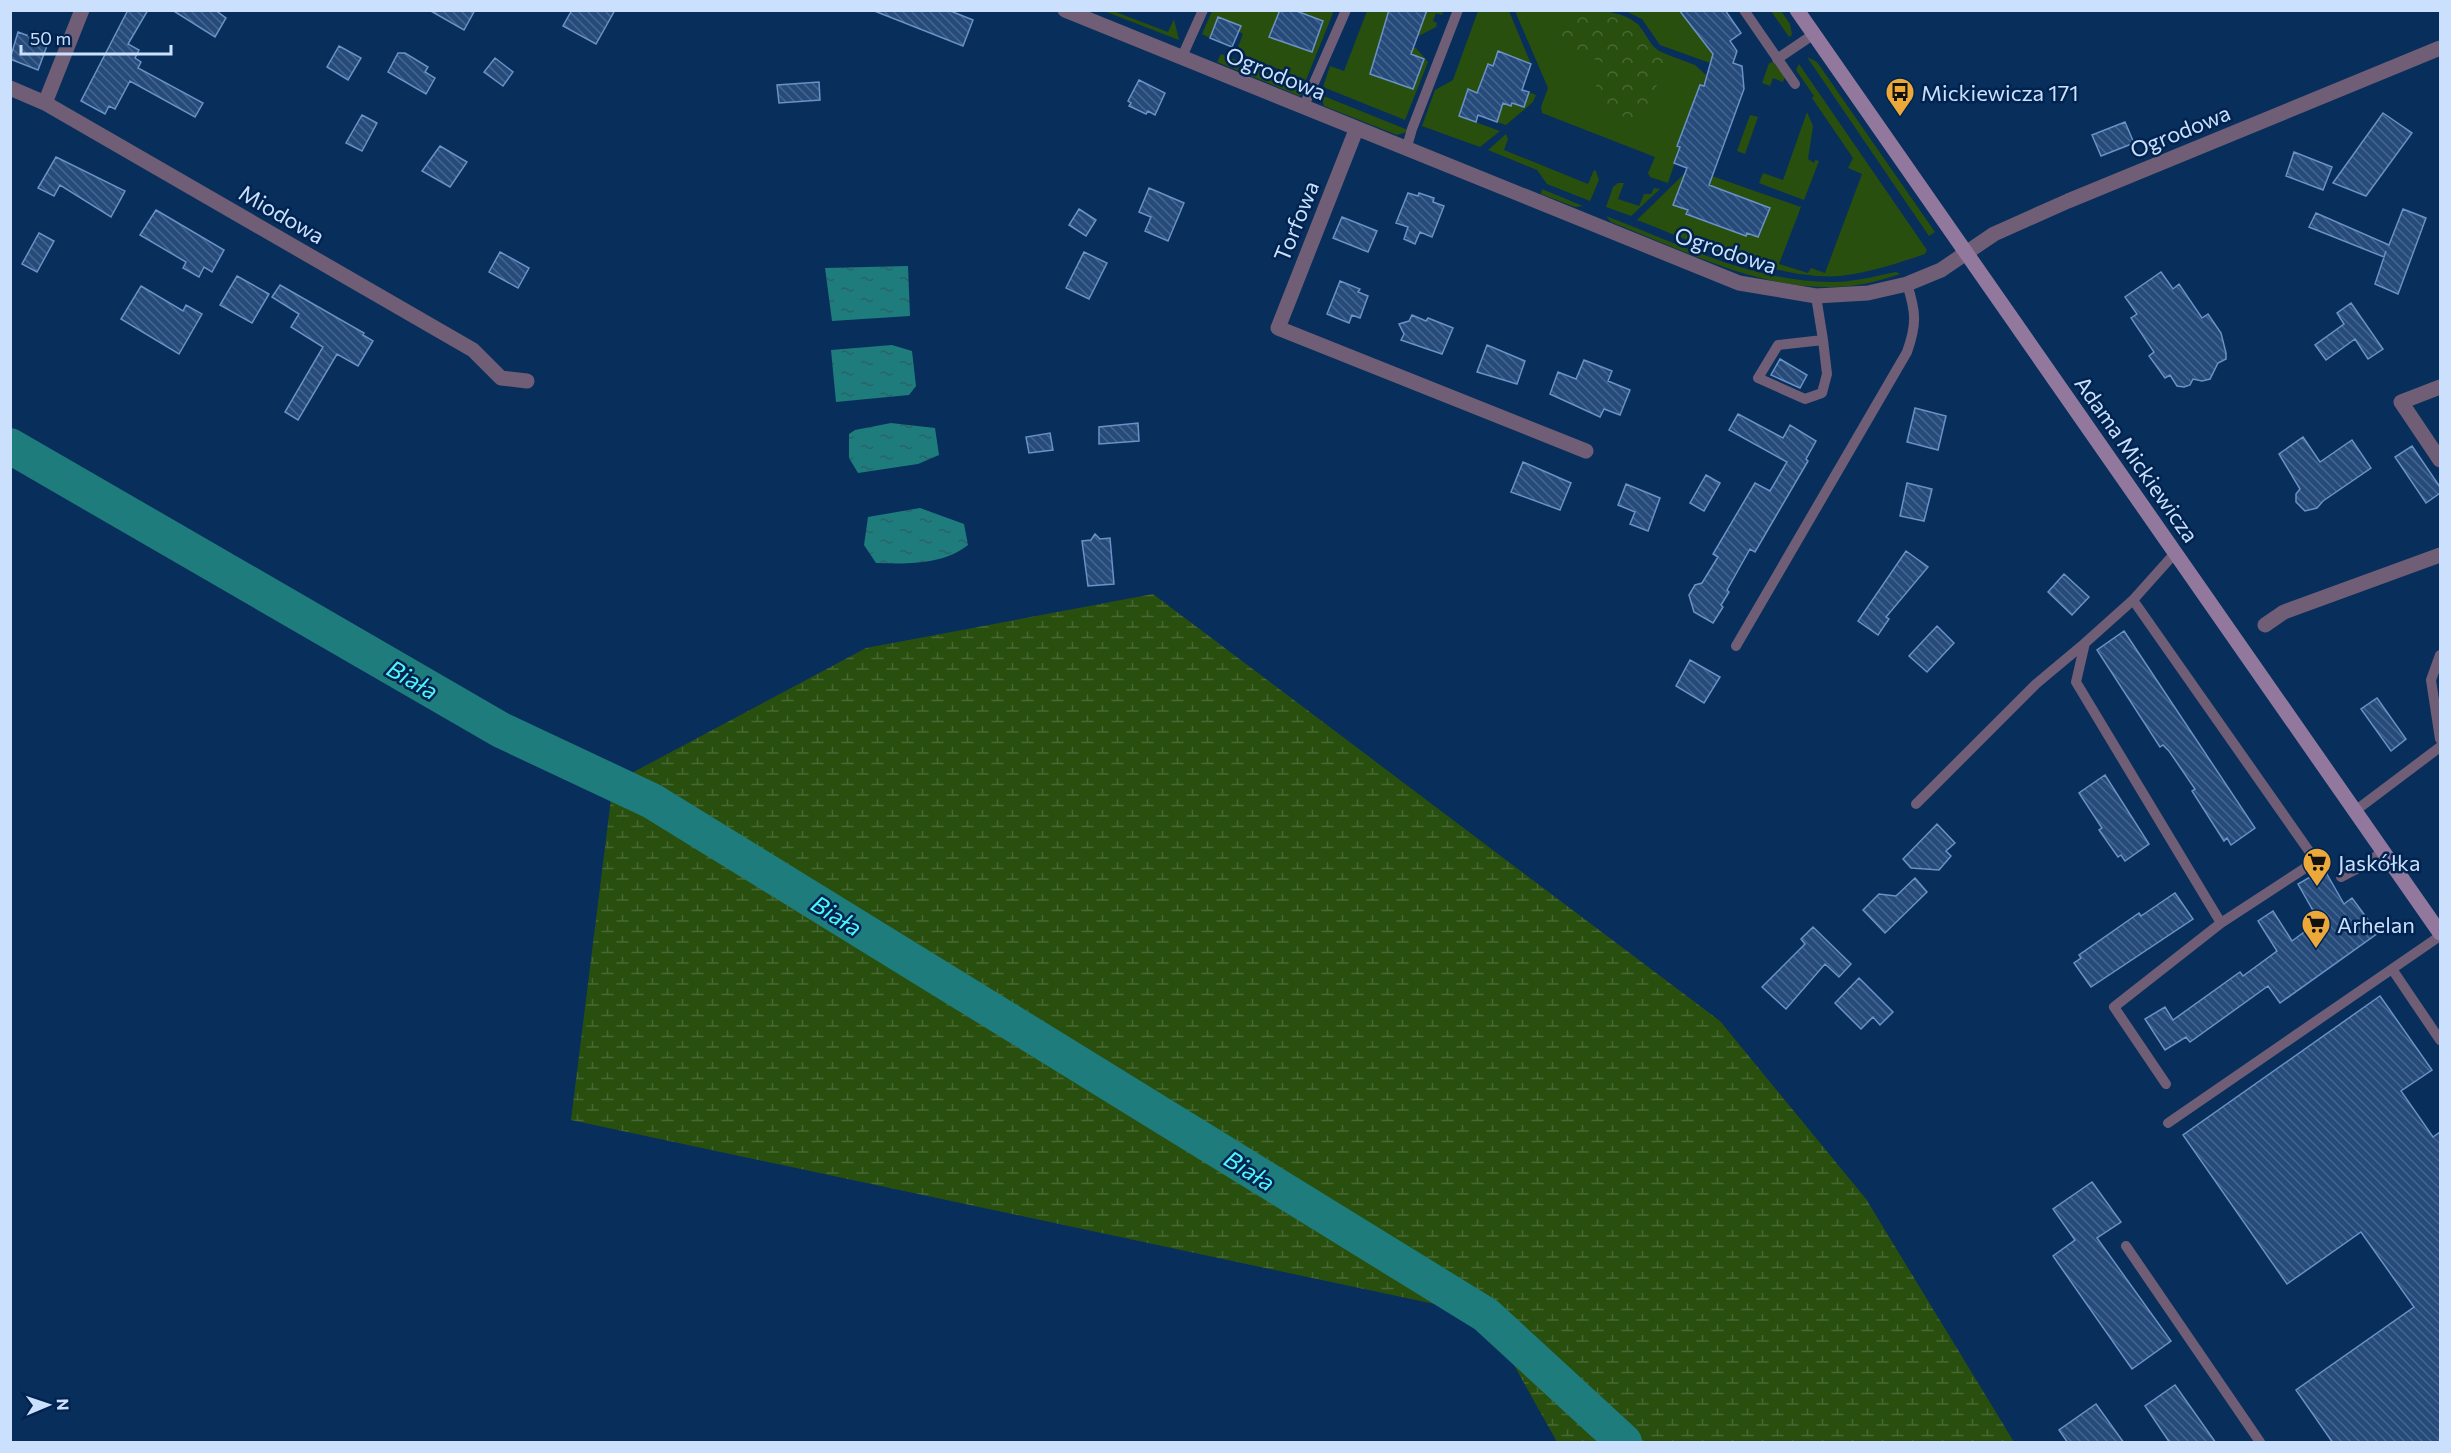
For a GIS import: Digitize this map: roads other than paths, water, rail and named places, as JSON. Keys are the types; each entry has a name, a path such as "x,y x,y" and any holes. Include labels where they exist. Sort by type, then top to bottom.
{"main road":[{"name":"Adama Mickiewicza","path":"1797,10 1964,254 2440,934"}],"street":[{"path":"45,103 82,10"},
{"name":"Ogrodowa","path":"1065,10 1356,130 1739,283 1816,296 1868,293 1907,284 1941,270 1994,234 2068,201 2440,48"},
{"name":"Miodowa","path":"10,88 45,103 473,350 501,378 527,381"},
{"name":"Torfowa","path":"1356,130 1278,328 1586,451"},
{"path":"2440,387 2401,402 2440,460"},
{"path":"2265,625 2284,612 2440,555"}],"lane":[{"path":"1181,59 1203,10"},
{"path":"1303,108 1346,10"},
{"path":"1406,150 1458,10"},
{"path":"1744,10 1795,84"},
{"path":"1777,59 1814,34"},
{"path":"1736,646 1907,352 1914,332 1916,310 1907,284"},
{"path":"1816,296 1827,374 1822,393 1805,399 1758,378 1778,345 1822,340"},
{"path":"1916,804 2036,684 2133,600 2175,553"},
{"path":"2133,600 2316,861 2221,923 2114,1006 2166,1084"},
{"path":"2085,643 2076,682 2221,923"},
{"path":"2440,655 2431,680 2440,739"},
{"path":"2355,811 2440,747"},
{"path":"2341,877 2366,864 2383,851"},
{"path":"2168,1123 2440,934"},
{"path":"2391,969 2440,1040"},
{"path":"2127,1246 2260,1443"}],"water":[{"path":"908,266 910,316 832,321 825,268"},
{"path":"892,345 912,351 916,386 909,395 836,402 831,350"},
{"path":"891,423 935,428 939,455 918,464 858,473 849,458 849,434 855,430"},
{"path":"920,508 964,524 968,545 958,552 936,560 876,563 864,545 868,517"}],"waterway":[{"name":"Biała","path":"10,446 501,730 652,801 1486,1315 1624,1442"}],"place":[{"name":"Mickiewicza 171","path":"1900,118"},
{"name":"Jaskółka","path":"2317,888"},
{"name":"Arhelan","path":"2316,950"}]}
